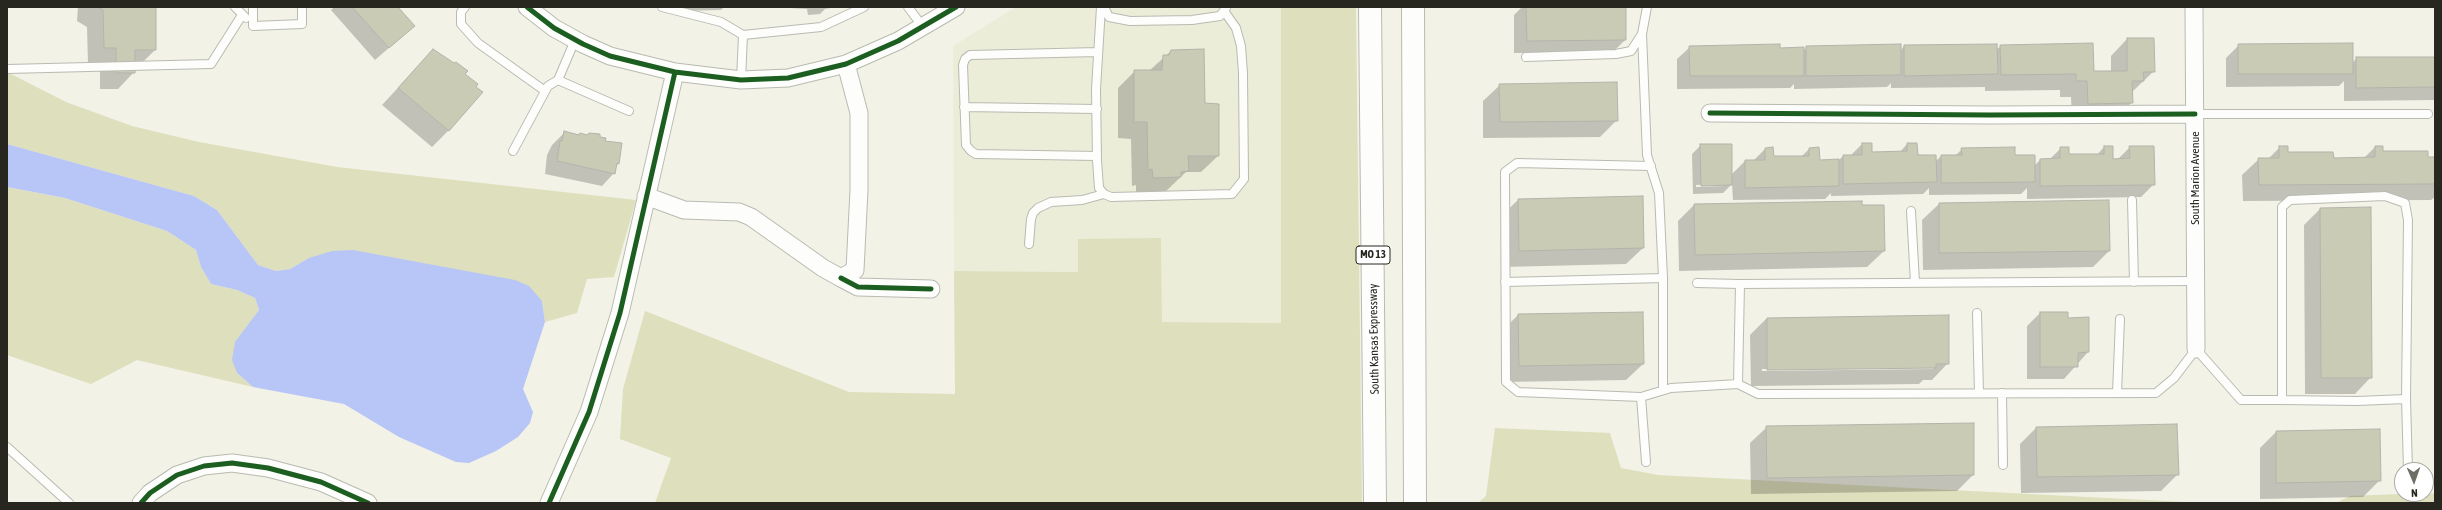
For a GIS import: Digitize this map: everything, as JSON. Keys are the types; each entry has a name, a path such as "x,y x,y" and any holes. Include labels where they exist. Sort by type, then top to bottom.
{"main road":[{"name":"South Kansas Expressway","path":"1370,7 1375,503"},
{"path":"1413,7 1416,503"}],"street":[{"path":"526,7 554,28 575,40 617,58 675,72 741,80 788,78 846,64 873,53 923,27 956,7"},
{"name":"South Marion Avenue","path":"2194,7 2196,349"},
{"path":"842,278 855,270 859,190 859,113 846,64"},
{"path":"550,503 589,412 620,313 675,72"},
{"path":"1710,113 2021,115 2195,114"},
{"path":"646,196 684,210 739,212 751,217 823,268 858,287 931,289"},
{"path":"141,503 150,493 177,475 204,466 232,463 268,468 321,482 368,503"}],"lane":[{"path":"235,7 253,26 302,24 302,7"},
{"path":"253,7 253,26"},
{"path":"465,7 461,12 461,24 478,43 545,91"},
{"path":"662,7 721,22 743,35 821,27 864,7"},
{"path":"908,7 923,27"},
{"path":"1103,7 1109,17 1130,21 1199,19 1220,16 1226,9 1237,34 1243,73 1244,179 1232,194 1111,197 1104,194 1099,188 1097,156 1098,52 1103,7"},
{"path":"1647,7 1642,34 1647,155 1659,193 1662,278 1663,390"},
{"path":"7,69 211,64 242,15"},
{"path":"1526,57 1616,54 1631,51 1642,34"},
{"path":"741,80 743,35"},
{"path":"513,151 548,86 558,80 575,40"},
{"path":"1097,156 976,154 966,145 963,65 965,59 970,55 1098,52"},
{"path":"558,80 629,111"},
{"path":"964,107 1097,109"},
{"path":"2195,114 2428,114"},
{"path":"1651,166 1517,163 1505,172 1506,382 1518,392 1641,397 1663,390 1738,384 1758,394 2156,393 2174,378 2196,349 2241,400 2406,399"},
{"path":"1030,244 1032,213 1038,208 1051,202 1082,200 1104,194"},
{"path":"2282,400 2282,206 2290,200 2385,196 2405,203 2408,220 2406,399 2408,462"},
{"path":"2132,200 2134,282"},
{"path":"1911,211 1915,283"},
{"path":"1505,282 1662,278"},
{"path":"1698,283 2195,281"},
{"path":"1738,384 1740,284"},
{"path":"1977,313 1979,393"},
{"path":"2117,393 2120,319"},
{"path":"2002,393 2003,465"},
{"path":"1641,397 1646,462"},
{"path":"7,447 69,503"}],"shaded area":[{"path":"1016,7 1281,7 1281,323 1162,322 1161,238 1078,272 954,271 953,46"}],"green space":[{"path":"1281,7 1356,7 1362,503 655,503 671,458 620,439 623,389 645,311 849,392 955,394 954,271 1078,272 1078,239 1161,238 1162,322 1281,323"},
{"path":"7,72 66,102 132,126 199,142 337,167 636,200 614,277 587,279 577,313 545,322 542,301 309,258 290,269 276,271 258,265 217,210 194,196 7,144"},
{"path":"7,187 65,198 167,231 196,250 201,267 211,284 237,290 255,298 259,310 250,324 237,373 253,387 137,360 91,384 7,355"},
{"path":"1495,428 1610,433 1621,468 1658,475 2205,503 1478,503 1486,496"},
{"path":"2394,494 2394,502 2434,502 2434,494 2435,503 2336,503 2350,496"}],"water":[{"path":"7,144 194,196 217,210 258,265 276,271 290,269 309,258 332,251 353,250 515,280 529,286 542,301 545,322 523,389 533,412 530,423 518,437 496,451 469,463 456,462 399,437 344,404 253,387 237,373 232,360 235,342 259,310 255,298 237,290 211,284 201,267 196,250 167,231 65,198 7,187"}],"building":[{"path":"98,7 156,7 156,50 135,50 135,73 116,73 116,48 104,48 103,10"},
{"path":"352,7 398,7 415,26 389,48"},
{"path":"1526,7 1626,7 1626,40 1527,41"},
{"path":"2127,38 2154,38 2155,72 2143,72 2144,81 2132,81 2133,103 2088,104 2087,81 2076,81 2076,74 2001,75 2000,45 2093,43 2094,71 2127,71"},
{"path":"2353,43 2353,74 2238,74 2238,44"},
{"path":"1780,44 1780,48 1804,47 1804,76 1690,76 1689,46"},
{"path":"1901,44 1901,75 1806,76 1806,46"},
{"path":"1997,44 1998,74 1904,76 1904,45"},
{"path":"433,49 454,63 456,62 468,71 465,74 478,84 476,87 483,92 449,131 398,88"},
{"path":"1204,49 1205,103 1219,104 1219,156 1188,156 1189,171 1181,172 1181,177 1153,178 1152,169 1148,170 1147,122 1134,122 1134,70 1162,70 1163,55 1169,55 1171,50"},
{"path":"2356,57 2435,57 2435,87 2356,88"},
{"path":"1617,82 1618,121 1500,122 1499,84"},
{"path":"564,131 579,135 580,133 587,135 589,133 600,134 600,137 606,138 605,141 622,143 619,164 617,163 615,174 557,161 560,141 562,141"},
{"path":"1862,143 1872,143 1872,152 1907,151 1907,143 1917,143 1918,155 1936,155 1937,182 1843,184 1843,155 1862,155"},
{"path":"1700,144 1732,144 1732,185 1701,186"},
{"path":"2104,146 2113,146 2113,159 2130,158 2129,146 2154,146 2155,185 2040,186 2040,159 2060,158 2060,147 2069,147 2069,154 2104,154"},
{"path":"2279,146 2288,146 2288,152 2333,152 2334,158 2375,157 2375,146 2383,146 2383,151 2428,151 2428,157 2435,157 2435,184 2259,185 2258,158 2279,158"},
{"path":"1773,147 1774,156 1809,156 1809,148 1819,147 1820,160 1839,159 1839,186 1745,188 1745,160 1765,160 1765,148"},
{"path":"2015,147 2015,155 2035,155 2035,182 1941,183 1941,155 1962,155 1961,148"},
{"path":"1643,196 1644,248 1519,251 1518,199"},
{"path":"2109,200 2110,251 1939,253 1939,203"},
{"path":"1862,201 1862,205 1884,205 1885,251 1695,255 1694,204"},
{"path":"2371,207 2372,378 2321,378 2320,208"},
{"path":"1643,312 1644,364 1519,366 1518,314"},
{"path":"2040,312 2068,312 2068,318 2089,317 2089,352 2078,353 2078,367 2040,367"},
{"path":"1949,315 1949,364 1936,364 1936,368 1767,370 1767,318"},
{"path":"1974,423 1974,475 1767,478 1766,426"},
{"path":"2177,424 2179,475 2037,477 2036,427"},
{"path":"2380,429 2381,481 2276,483 2276,431"}],"cycle path":[{"path":"527,7 554,28 583,44 610,56 675,72 741,80 788,78 846,64 898,41 956,7"},
{"path":"549,503 589,412 620,313 675,72"},
{"path":"1710,113 1990,115 2195,114"},
{"path":"841,278 858,287 931,289"},
{"path":"141,503 150,493 177,475 204,466 232,463 268,468 321,482 368,503"}]}
